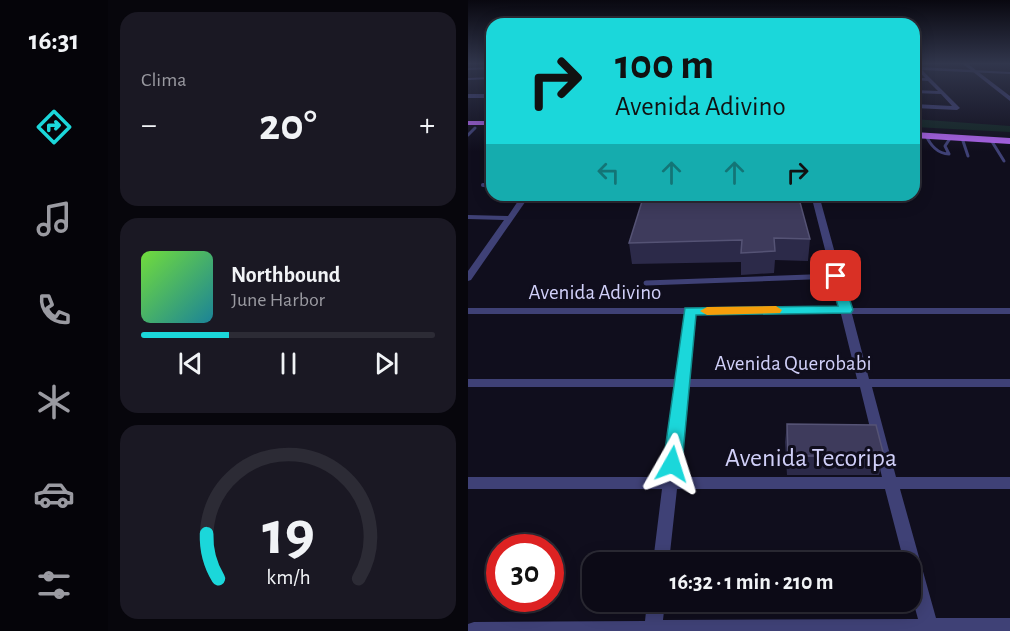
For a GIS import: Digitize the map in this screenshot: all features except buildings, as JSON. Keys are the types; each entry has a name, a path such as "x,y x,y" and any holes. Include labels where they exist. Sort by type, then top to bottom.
{"main road":[{"path":"470,126 486,124"},
{"path":"470,126 486,127"},
{"path":"920,128 1010,135"},
{"path":"920,137 928,140 951,137 1010,142"}],"street":[{"path":"920,106 957,108 943,93"},
{"path":"468,278 522,201"},
{"path":"817,201 930,629"},
{"path":"468,218 510,218"},
{"path":"468,260 480,260"},
{"name":"Avenida Adivino","path":"468,311 1010,311"},
{"path":"662,552 690,311"},
{"name":"Avenida Querobabi","path":"468,383 1010,383"},
{"name":"Avenida Tecoripa","path":"468,483 1010,483"},
{"path":"653,630 656,612"},
{"path":"474,631 1010,627"}],"lane":[{"path":"468,135 470,126"},
{"path":"945,146 951,137"},
{"path":"962,138 968,156"},
{"path":"928,140 945,146 949,154 941,154 928,140"},
{"path":"991,140 1004,160"},
{"path":"646,283 836,276"}],"green space":[{"path":"920,119 1010,126 1010,132 920,127"}],"slow traffic":[{"path":"707,311 776,310"}],"route":[{"path":"672,464 690,311 846,310 836,276"}]}
